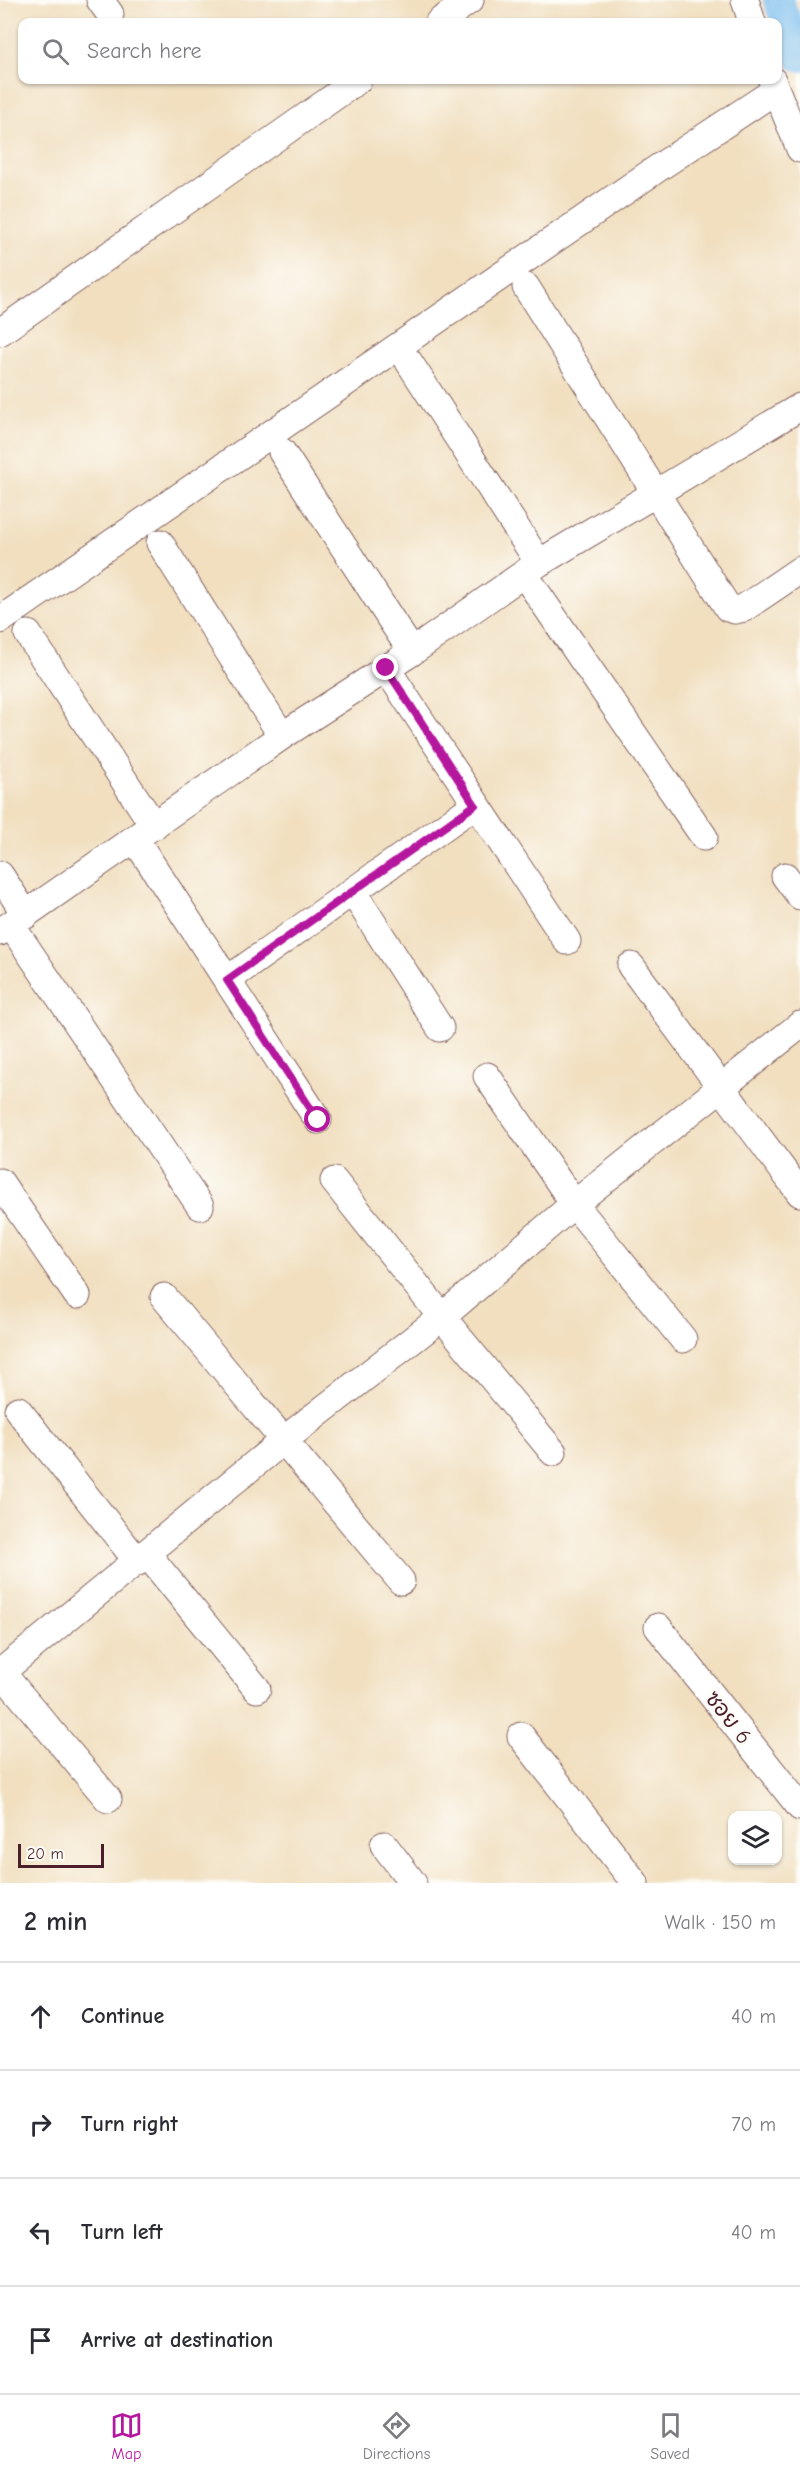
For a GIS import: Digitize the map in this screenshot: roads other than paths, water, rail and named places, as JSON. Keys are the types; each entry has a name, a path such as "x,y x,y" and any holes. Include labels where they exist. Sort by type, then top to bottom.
{"street":[{"path":"445,18 470,0"},
{"path":"745,0 751,18"},
{"path":"0,332 352,84"},
{"path":"0,620 774,85 800,149"},
{"path":"526,286 728,608 735,610 744,608 800,570"},
{"path":"409,362 532,568 704,837"},
{"path":"12,924 282,736 412,652 532,568 800,407"},
{"path":"282,452 412,652"},
{"path":"160,543 282,736"},
{"path":"28,634 145,833 227,980 318,1120"},
{"path":"386,668 567,941"},
{"path":"227,980 475,805"},
{"path":"0,875 12,924 200,1206"},
{"path":"353,892 440,1028"},
{"path":"631,966 800,1193"},
{"path":"108,1799 1,1672 284,1440 442,1317 574,1204 800,1025"},
{"path":"487,1076 574,1204 683,1339"},
{"path":"334,1181 553,1452"},
{"path":"0,1182 77,1295"},
{"path":"165,1297 401,1581"},
{"path":"18,1410 142,1558 257,1689"},
{"name":"ซอย 6","path":"658,1627 800,1807"},
{"path":"521,1736 635,1883"},
{"path":"384,1845 413,1883"}],"waterway":[{"path":"778,0 800,57"}]}
